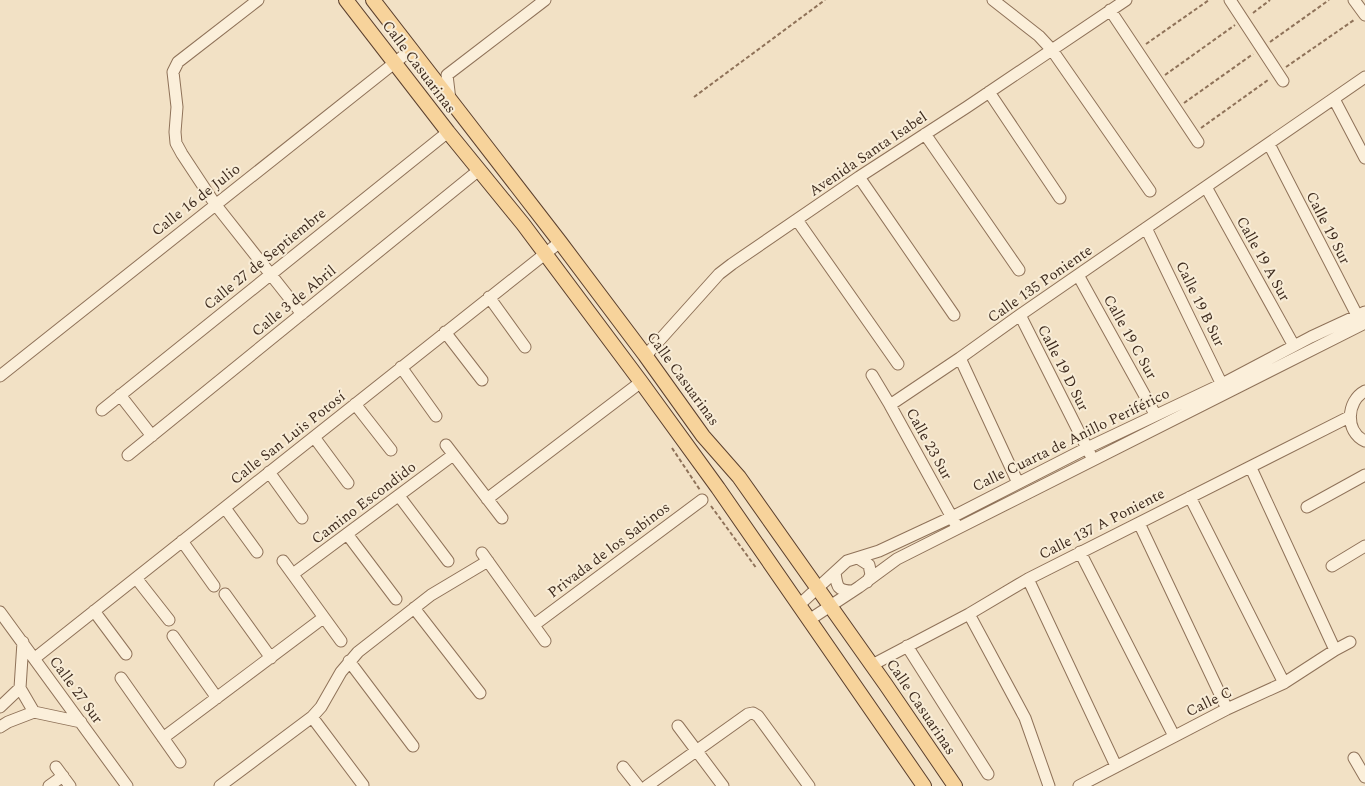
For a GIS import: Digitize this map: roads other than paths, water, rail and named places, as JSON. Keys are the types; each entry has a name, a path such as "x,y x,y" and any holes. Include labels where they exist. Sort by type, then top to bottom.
{"main road":[{"name":"Calle Casuarinas","path":"346,0 544,253 642,382 718,488 924,786"},
{"name":"Calle Casuarinas","path":"373,0 560,242 703,436 739,477 955,786"}],"street":[{"path":"258,0 178,62 173,72 176,107 176,143 215,204 302,314"},
{"path":"450,100 447,75 545,0"},
{"path":"993,0 1039,36 1052,50 1150,191"},
{"path":"1230,0 1283,81"},
{"path":"1354,0 1365,15"},
{"path":"1116,4 1136,51 1198,142"},
{"name":"Avenida Santa Isabel","path":"645,355 719,274 859,176 1052,50 1116,4"},
{"name":"Calle 16 de Julio","path":"0,376 412,49"},
{"name":"Calle 135 Poniente","path":"890,405 1365,77"},
{"path":"989,92 1060,198"},
{"path":"1334,99 1365,158"},
{"name":"Calle 27 de Septiembre","path":"102,410 448,132"},
{"path":"924,134 1019,270"},
{"name":"Calle 19 Sur","path":"1269,144 1362,319"},
{"name":"Calle 3 de Abril","path":"128,455 479,170"},
{"path":"859,176 954,315"},
{"name":"Calle 19 A Sur","path":"1206,187 1294,346"},
{"path":"798,220 898,364"},
{"name":"Calle 19 B Sur","path":"1146,228 1224,389"},
{"name":"Calle San Luis Potosí","path":"35,658 560,242"},
{"name":"Calle 19 C Sur","path":"1078,275 1155,414"},
{"path":"489,297 525,347"},
{"name":"Calle 19 D Sur","path":"1020,315 1093,460"},
{"name":"Calle Cuarta de Anillo Periférico","path":"799,606 848,561 879,551 952,517 1155,414 1224,389 1294,346 1362,319"},
{"name":"Calle Cuarta de Anillo Periférico","path":"809,620 867,582 897,559 1093,460 1224,389 1362,319"},
{"path":"445,332 482,380"},
{"path":"960,358 1018,483"},
{"path":"401,367 436,416"},
{"name":"Calle 23 Sur","path":"872,375 958,529"},
{"path":"487,499 642,382"},
{"path":"1365,391 1360,393 1352,404 1350,417 1353,430 1365,442"},
{"path":"120,395 152,436"},
{"path":"355,404 391,450"},
{"name":"Calle 137 A Poniente","path":"872,665 1080,552 1350,417"},
{"path":"314,437 348,483"},
{"path":"446,445 502,518"},
{"name":"Camino Escondido","path":"293,574 453,455"},
{"path":"1251,468 1335,650"},
{"path":"269,472 302,518"},
{"path":"1307,507 1365,475"},
{"path":"399,496 448,560"},
{"path":"1190,496 1284,684"},
{"name":"Privada de los Sabinos","path":"534,625 702,500"},
{"path":"225,508 257,552"},
{"path":"1139,522 1226,709"},
{"path":"348,534 396,599"},
{"path":"182,541 214,586"},
{"path":"1332,566 1365,546"},
{"path":"1080,552 1174,736"},
{"path":"220,786 312,717 321,707 341,672 358,652 430,595 485,557 545,642"},
{"path":"858,558 866,561 869,565 870,575 867,582"},
{"path":"283,562 341,641"},
{"path":"835,573 840,589 852,591"},
{"path":"136,578 169,620"},
{"path":"1028,579 1116,766"},
{"path":"225,594 270,658"},
{"path":"414,608 480,693"},
{"path":"94,611 126,654"},
{"name":"Calle 27 Sur","path":"0,612 127,786"},
{"path":"969,614 1025,718 1049,786"},
{"path":"164,738 323,618"},
{"path":"173,636 217,698"},
{"path":"23,642 20,688 34,712"},
{"name":"Calle C","path":"1079,786 1226,709 1284,684 1350,642"},
{"path":"908,646 988,774"},
{"path":"349,661 413,746"},
{"path":"121,678 180,762"},
{"path":"0,707 20,688"},
{"path":"0,727 34,712 81,722"},
{"path":"647,786 748,714 753,713 758,716 809,786"},
{"path":"312,717 362,785"},
{"path":"678,726 722,786"},
{"path":"1354,758 1365,777"},
{"path":"623,767 638,786"},
{"path":"49,786 59,771 70,786"}]}
